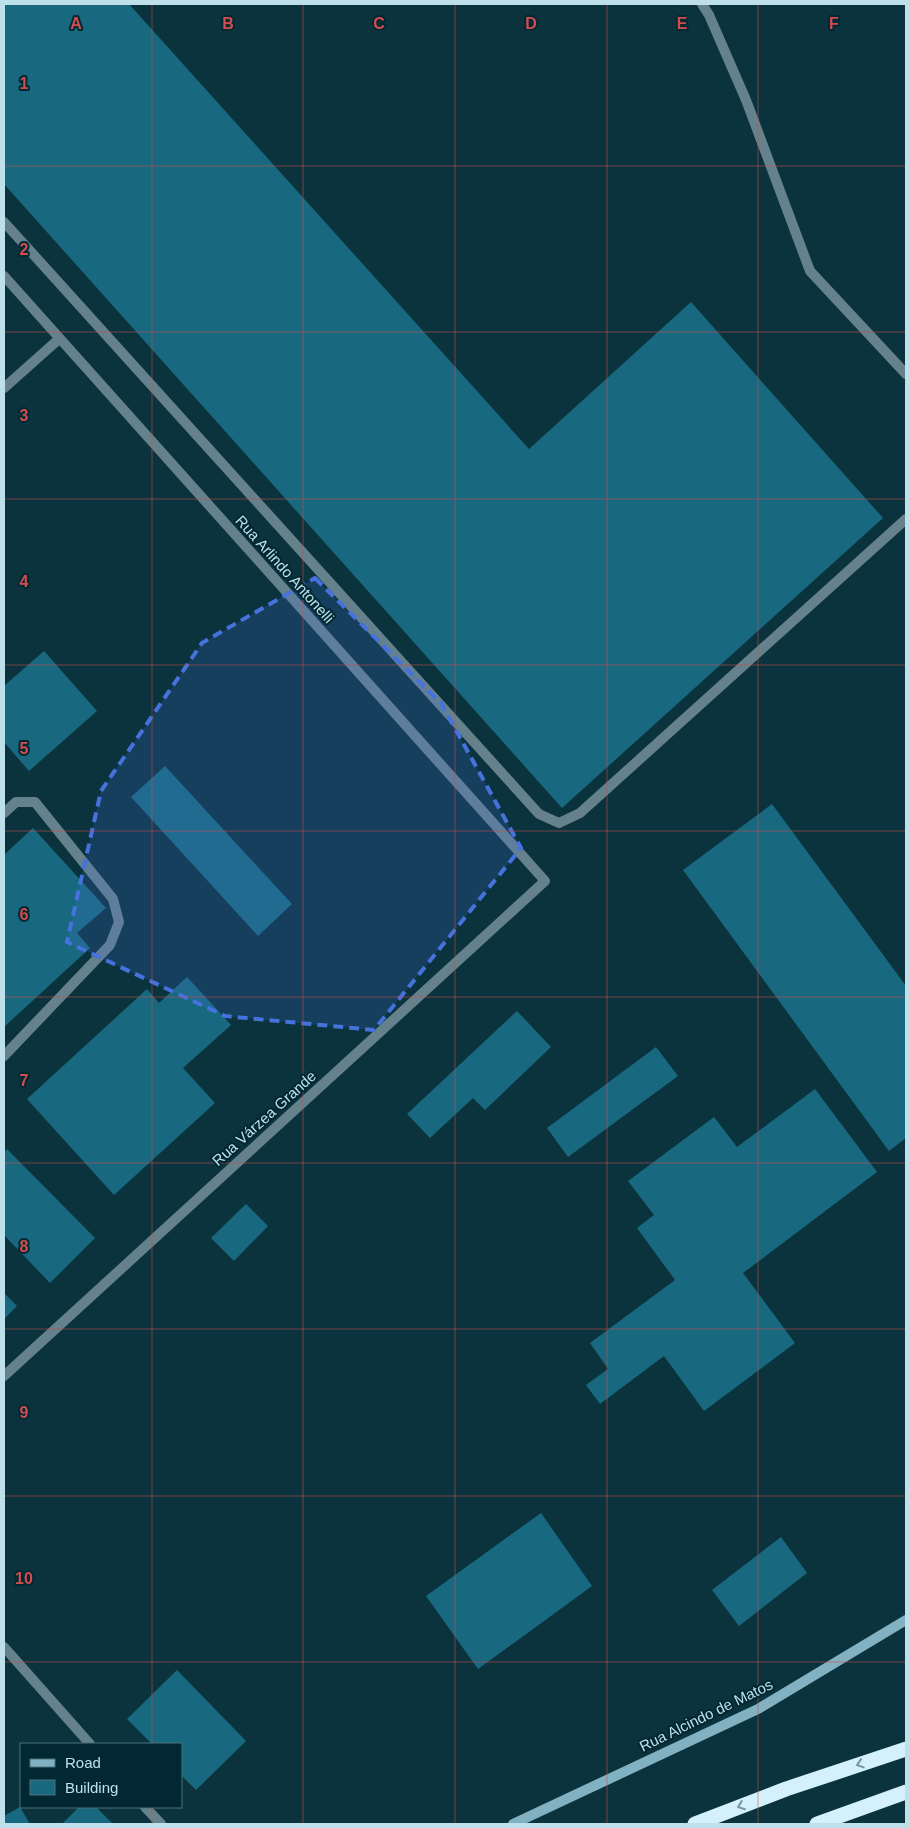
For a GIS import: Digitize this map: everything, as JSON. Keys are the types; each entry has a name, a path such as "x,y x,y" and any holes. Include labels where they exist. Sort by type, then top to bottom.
{"highway":[{"path":"695,1824 786,1789 906,1749"},
{"path":"817,1824 906,1792"}],"main road":[{"name":"Rua Alcindo de Matos","path":"513,1824 758,1709 906,1620"}],"street":[{"path":"702,4 709,15 746,100 810,271 906,374"},
{"path":"4,222 538,814 559,823 580,813 906,519"},
{"name":"Rua Arlindo Antonelli","path":"4,276 545,881"},
{"path":"4,388 59,339"},
{"path":"4,813 16,802 36,802 113,899 119,922 110,945 4,1056"},
{"name":"Rua Várzea Grande","path":"4,1376 545,881"},
{"path":"4,1647 89,1743"},
{"path":"146,1808 160,1824"}],"highlighted area":[{"path":"315,578 441,703 521,848 374,1030 225,1016 67,942 101,791 202,643"}],"building":[{"path":"4,4 129,4 529,449 691,302 883,518 562,808 4,184"},
{"path":"44,651 97,711 29,771 4,742 4,686"},
{"path":"165,766 292,904 258,936 131,797"},
{"path":"772,804 906,986 906,1138 889,1151 683,870"},
{"path":"33,828 106,908 77,933 90,948 4,1027 4,855"},
{"path":"187,977 231,1025 183,1068 215,1103 114,1195 27,1099 147,989 159,1003"},
{"path":"517,1011 551,1047 485,1110 473,1098 430,1138 407,1114"},
{"path":"656,1047 678,1076 568,1157 547,1128"},
{"path":"815,1089 877,1172 743,1273 795,1343 704,1411 664,1356 600,1404 586,1385 608,1369 590,1343 675,1280 637,1228 654,1215 628,1181 714,1117 737,1147"},
{"path":"7,1149 95,1238 50,1283 4,1235 4,1153"},
{"path":"246,1204 268,1226 234,1261 211,1238"},
{"path":"4,1293 17,1306 4,1319"},
{"path":"541,1513 592,1586 478,1669 426,1596"},
{"path":"781,1537 807,1573 739,1626 712,1590"},
{"path":"177,1670 246,1741 196,1790 182,1776 182,1743 151,1743 127,1719"},
{"path":"20,1807 30,1824 4,1824 4,1816"},
{"path":"78,1808 97,1808 113,1824 62,1824"}]}
